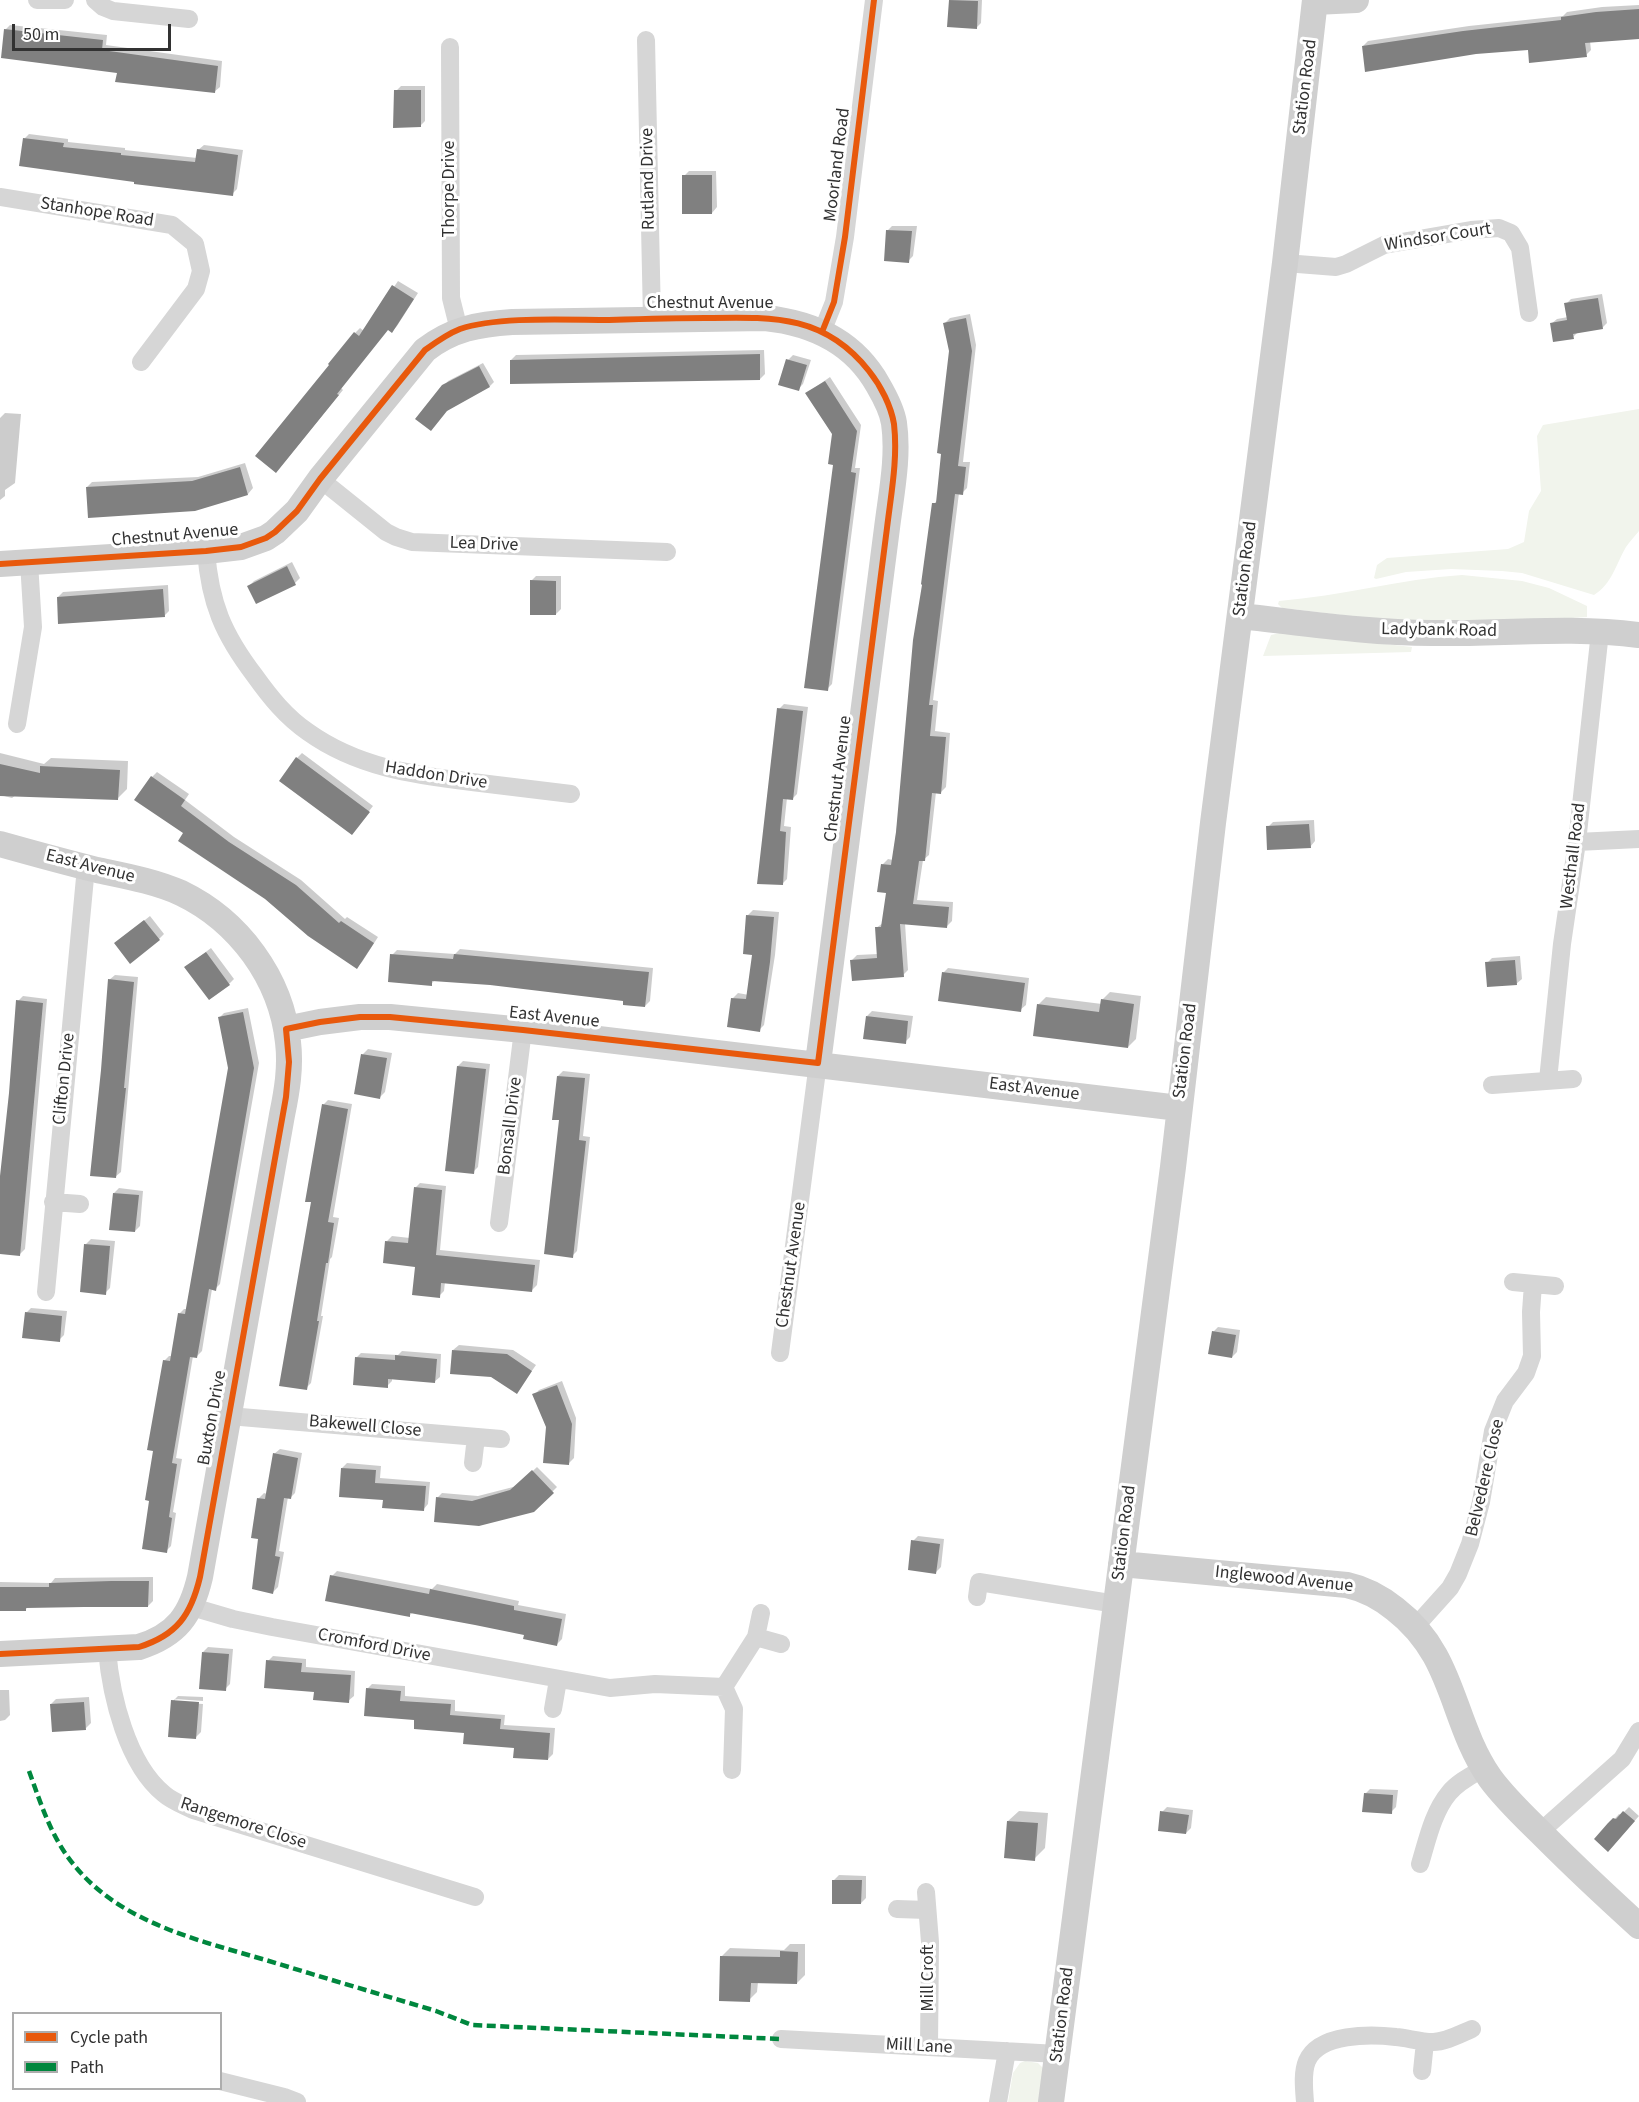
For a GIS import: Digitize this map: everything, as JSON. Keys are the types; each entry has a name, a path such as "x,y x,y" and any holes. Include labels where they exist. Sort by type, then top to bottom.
{"street":[{"path":"37,0 53,2 65,0"},
{"path":"95,0 103,8 113,11 189,19"},
{"name":"Moorland Road","path":"822,332 834,302 845,237 874,0"},
{"path":"1315,1 1356,0"},
{"name":"Station Road","path":"1051,2102 1179,1108 1285,263 1315,1"},
{"name":"Rutland Drive","path":"646,40 652,319"},
{"name":"Thorpe Drive","path":"450,47 451,289 454,314 459,330"},
{"name":"Stanhope Road","path":"0,197 172,225 195,244 201,272 196,289 141,362"},
{"name":"Windsor Court","path":"1285,263 1336,267 1384,244 1471,230 1499,228 1511,233 1520,248 1530,313"},
{"name":"Chestnut Avenue","path":"0,564 206,551 241,547 254,543 275,532 297,511 320,479 418,358 435,343 472,326 512,322 765,318 785,320 822,332 841,342 857,356 886,398 893,422 895,440 887,528 780,1353"},
{"name":"Lea Drive","path":"320,479 387,532 412,542 667,552"},
{"name":"Haddon Drive","path":"206,551 209,585 216,608 233,645 277,705 292,720 320,740 363,761 400,772 571,794"},
{"path":"17,724 33,627 29,562"},
{"name":"Ladybank Road","path":"1240,616 1393,632 1600,632 1639,635"},
{"name":"Westhall Road","path":"1548,1080 1600,632"},
{"path":"1577,842 1639,839"},
{"name":"East Avenue","path":"0,844 150,882 180,893 208,909 226,923 252,950 268,976 286,1029 360,1017 390,1017 524,1029 1179,1108"},
{"name":"Clifton Drive","path":"46,1292 86,867"},
{"name":"Buxton Drive","path":"0,1654 139,1647 150,1644 178,1626 192,1607 200,1577 286,1097 289,1062 286,1029"},
{"name":"Bonsall Drive","path":"499,1223 524,1029"},
{"path":"1492,1085 1573,1079"},
{"path":"53,1202 81,1204"},
{"path":"1513,1282 1555,1286"},
{"name":"Belvedere Close","path":"1415,1627 1450,1588 1470,1545 1481,1502 1493,1431 1505,1401 1526,1373 1532,1356 1533,1284"},
{"name":"Bakewell Close","path":"229,1416 501,1438"},
{"path":"473,1463 476,1437"},
{"name":"Inglewood Avenue","path":"1120,1564 1347,1585 1358,1587 1379,1598 1415,1627 1427,1641 1443,1668 1458,1711 1484,1768 1509,1801 1639,1926"},
{"path":"977,1597 979,1582 1116,1604"},
{"name":"Cromford Drive","path":"192,1607 272,1628 610,1688 655,1684 724,1687"},
{"path":"732,1770 734,1709 724,1687 756,1637 761,1613"},
{"path":"756,1637 781,1644"},
{"name":"Rangemore Close","path":"107,1650 109,1674 123,1728 131,1748 146,1775 171,1800 193,1810 475,1897"},
{"path":"553,1709 558,1680"},
{"path":"1540,1832 1622,1760 1639,1731"},
{"path":"1420,1864 1444,1799 1462,1781 1484,1768"},
{"name":"Mill Croft","path":"897,1909 927,1901 930,1977 929,2047"},
{"path":"1305,2102 1306,2062 1315,2050 1322,2046 1350,2036 1364,2035 1440,2042 1472,2029"},
{"name":"Mill Lane","path":"781,2039 1058,2054"},
{"path":"1422,2071 1425,2042"},
{"path":"999,2102 1007,2051"},
{"path":"222,2082 297,2102"}],"shaded area":[{"path":"1639,409 1639,531 1626,547 1605,585 1594,595 1522,573 1502,571 1451,569 1406,572 1374,578 1377,565 1387,558 1508,549 1524,542 1529,511 1541,491 1537,436 1543,425"},
{"path":"1462,575 1522,581 1549,588 1587,606 1587,617 1494,622 1421,621 1282,608 1278,604 1279,601"},
{"path":"1280,633 1412,647 1411,652 1263,656 1271,635"},
{"path":"1025,2061 1038,2063 1043,2068 1043,2102 1008,2102 1013,2073 1020,2063"}],"building":[{"path":"949,0 978,1 977,29 947,27"},
{"path":"1639,9 1639,39 1585,43 1587,57 1529,63 1528,50 1476,54 1365,72 1362,46 1561,20 1561,17 1596,12"},
{"path":"4,29 103,40 102,50 218,66 215,93 115,82 117,73 1,58"},
{"path":"394,90 421,90 421,127 393,128"},
{"path":"23,138 64,143 63,147 195,162 197,149 238,155 233,196 134,184 134,182 19,166"},
{"path":"682,175 712,175 712,214 682,214"},
{"path":"886,230 912,231 909,263 884,261"},
{"path":"392,285 414,299 392,333 388,330 276,473 255,456 354,332 359,336"},
{"path":"1598,298 1603,329 1573,334 1574,339 1553,342 1550,323 1567,320 1564,303"},
{"path":"966,318 972,351 958,466 966,467 963,495 955,494 929,705 933,705 930,736 946,737 941,794 932,793 925,861 919,861 913,904 949,907 947,928 900,924 904,977 852,981 850,960 877,958 875,927 881,927 886,893 877,892 881,864 891,865 896,832 913,640 932,503 936,503 941,454 937,453 949,351 943,323"},
{"path":"760,354 760,380 510,384 510,360"},
{"path":"786,359 807,365 799,391 778,385"},
{"path":"479,366 490,387 447,411 431,431 415,419 442,385"},
{"path":"825,381 857,431 851,472 856,473 828,691 804,688 833,465 828,464 832,434 805,393"},
{"path":"240,467 248,495 195,511 88,518 86,487 192,481"},
{"path":"287,566 296,585 256,604 247,586"},
{"path":"530,580 556,581 556,615 530,615"},
{"path":"163,589 165,617 58,624 57,597"},
{"path":"777,708 803,711 793,800 783,799 780,831 786,832 783,885 757,884"},
{"path":"296,757 370,812 352,835 279,781"},
{"path":"0,764 40,773 40,766 120,770 118,800 0,796"},
{"path":"151,776 185,800 181,806 229,842 296,885 339,923 341,921 374,943 357,969 308,936 265,899 178,841 183,833 134,800"},
{"path":"1309,824 1311,848 1267,850 1266,826"},
{"path":"746,915 774,917 760,1032 727,1027 731,998 746,999 752,955 743,954"},
{"path":"144,920 160,940 130,964 114,943"},
{"path":"206,952 230,985 209,1000 184,967"},
{"path":"390,954 453,959 454,954 649,972 645,1007 623,1005 623,1001 490,985 432,981 432,986 388,982"},
{"path":"1515,960 1517,985 1487,987 1485,962"},
{"path":"942,972 1025,983 1021,1012 938,1001"},
{"path":"108,979 134,982 116,1178 90,1176"},
{"path":"1101,999 1134,1004 1128,1048 1033,1036 1037,1004 1099,1012"},
{"path":"16,1000 43,1003 20,1256 0,1254 0,1176"},
{"path":"243,1012 254,1068 216,1291 209,1289 197,1358 190,1357 172,1463 177,1464 169,1517 172,1518 167,1553 142,1549 149,1501 145,1500 153,1451 147,1450 163,1360 170,1361 178,1313 185,1314 228,1068 218,1017"},
{"path":"866,1016 908,1021 906,1044 863,1039"},
{"path":"361,1054 387,1058 380,1099 354,1094"},
{"path":"457,1066 486,1069 474,1174 445,1171"},
{"path":"557,1076 585,1078 579,1140 586,1141 573,1258 544,1254 559,1120 552,1120"},
{"path":"322,1104 348,1109 328,1222 334,1223 307,1390 279,1386 311,1202 305,1202"},
{"path":"414,1187 442,1190 436,1255 535,1265 532,1292 441,1283 440,1298 412,1295 415,1267 383,1263 385,1241 408,1243"},
{"path":"113,1193 139,1195 135,1232 109,1230"},
{"path":"84,1244 110,1246 106,1295 80,1292"},
{"path":"25,1312 62,1316 60,1342 22,1338"},
{"path":"1212,1331 1236,1335 1232,1358 1208,1354"},
{"path":"452,1350 507,1354 532,1371 517,1394 491,1377 450,1374"},
{"path":"395,1355 437,1359 435,1383 388,1379 388,1388 353,1385 355,1357 395,1360"},
{"path":"557,1385 572,1424 569,1465 543,1463 546,1427 532,1394"},
{"path":"273,1453 298,1458 291,1499 284,1498 275,1556 280,1557 273,1594 252,1589 258,1539 251,1538 257,1498 265,1499"},
{"path":"341,1468 376,1470 375,1483 426,1486 424,1511 382,1508 383,1500 339,1497"},
{"path":"532,1470 554,1493 534,1512 479,1526 434,1522 436,1497 472,1501 510,1490"},
{"path":"911,1540 940,1544 936,1574 908,1570"},
{"path":"330,1575 429,1594 430,1589 514,1606 514,1610 562,1619 557,1646 523,1639 524,1635 475,1625 410,1613 410,1617 325,1601"},
{"path":"149,1581 148,1607 26,1608 26,1611 0,1611 0,1587 49,1587 49,1583"},
{"path":"202,1652 229,1654 226,1691 199,1689"},
{"path":"266,1660 302,1663 301,1672 351,1675 349,1703 313,1700 314,1692 264,1688"},
{"path":"366,1688 401,1691 400,1701 451,1704 450,1715 501,1719 500,1729 550,1733 548,1760 513,1758 514,1748 463,1744 464,1733 414,1729 414,1720 364,1716"},
{"path":"171,1700 199,1702 196,1739 168,1737"},
{"path":"84,1702 86,1730 52,1732 50,1704"},
{"path":"1364,1793 1393,1795 1392,1814 1362,1812"},
{"path":"1160,1811 1189,1815 1186,1834 1158,1831"},
{"path":"1623,1811 1635,1821 1608,1852 1594,1839 1613,1818 1616,1819"},
{"path":"1007,1821 1038,1823 1035,1861 1004,1858"},
{"path":"832,1880 862,1880 861,1904 832,1904"},
{"path":"780,1951 798,1952 797,1984 751,1983 750,2002 719,2001 720,1956 780,1957"}],"marked path":[{"path":"29,1771 47,1820 59,1843 74,1865 94,1886 141,1917 195,1939 436,2011 472,2025 781,2039"}],"cycle path":[{"path":"822,332 834,302 845,237 874,0"},
{"path":"0,564 206,551 241,547 266,538 297,511 320,479 425,350 460,329 494,322 753,318 795,323 815,329 852,352 878,383 893,417 895,463 892,489 818,1063 390,1017 360,1017 286,1029 289,1062 286,1097 200,1577 187,1613 173,1630 139,1647 0,1654"}]}
